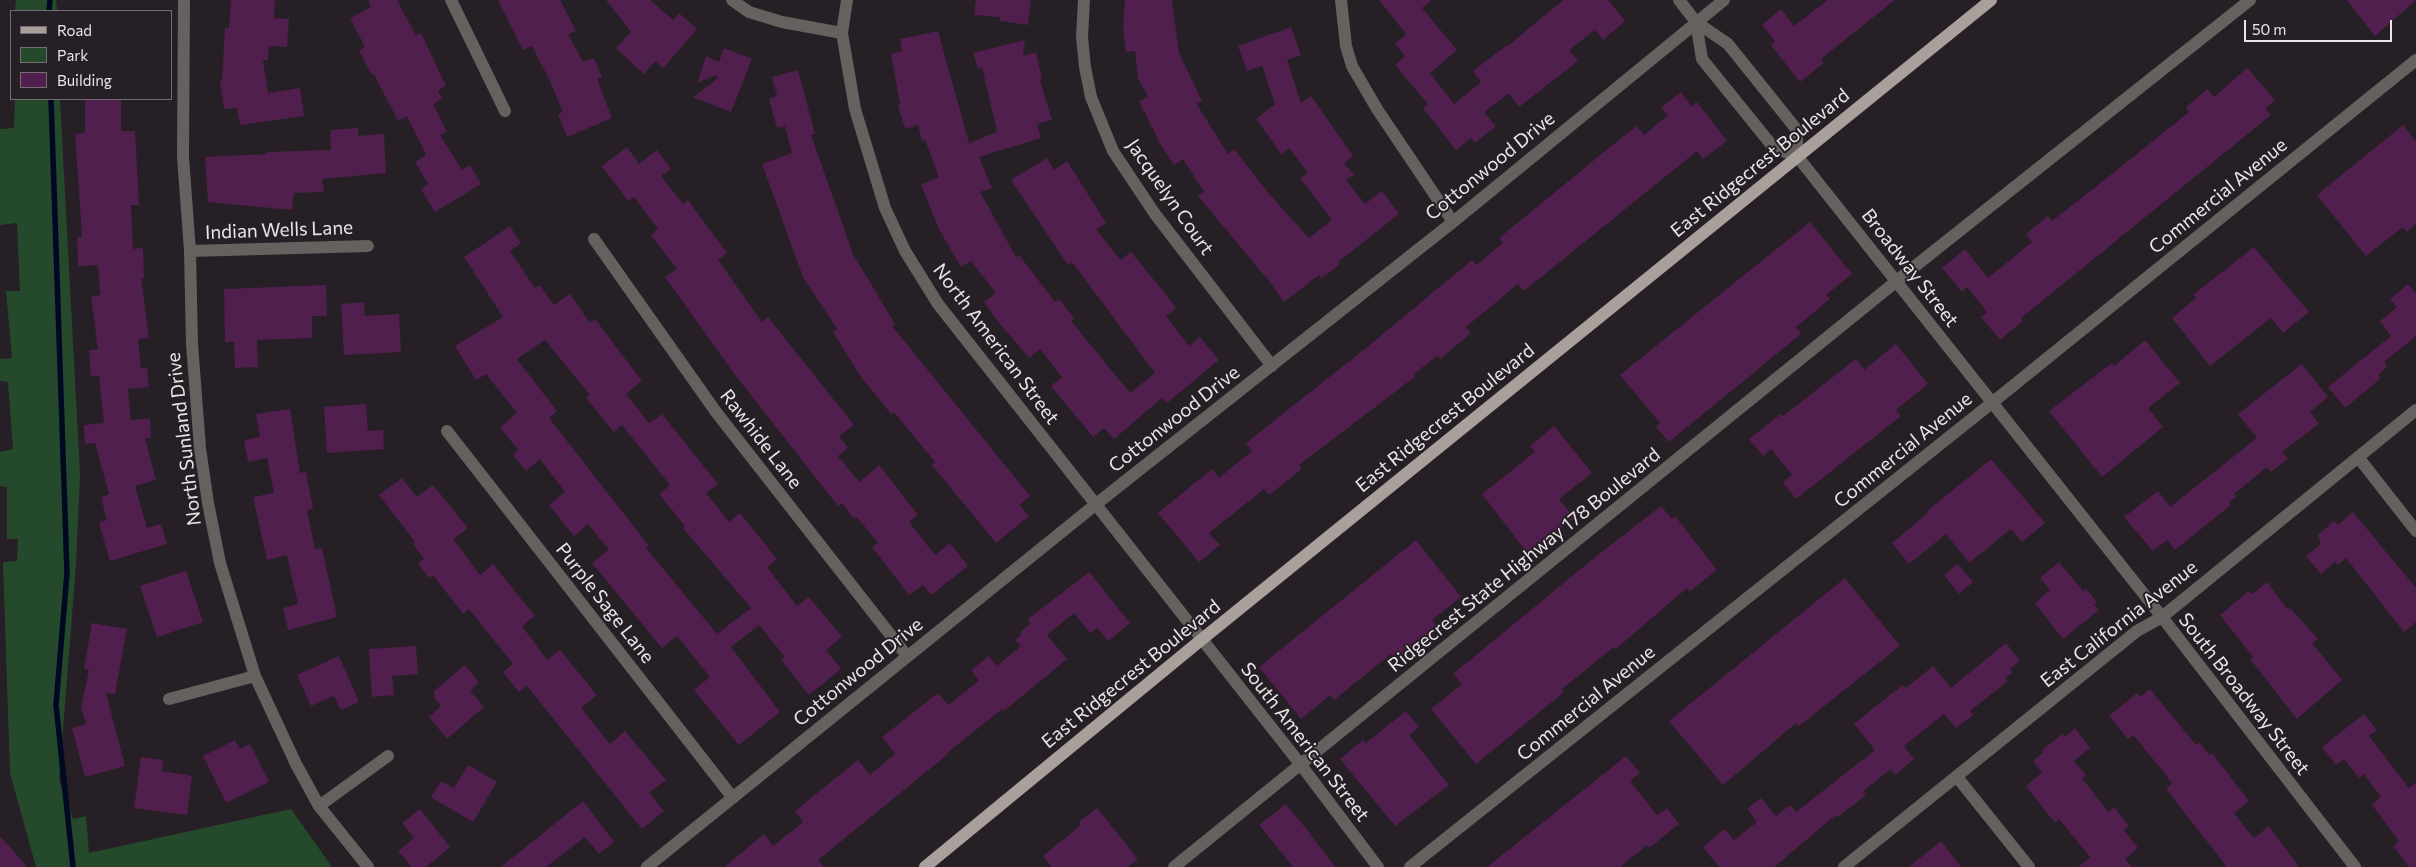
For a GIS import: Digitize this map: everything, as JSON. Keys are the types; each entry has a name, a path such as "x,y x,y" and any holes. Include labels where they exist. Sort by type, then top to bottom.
{"main road":[{"name":"East Ridgecrest Boulevard","path":"925,867 1201,640 1991,0"}],"street":[{"name":"North Sunland Drive","path":"184,0 183,157 190,252 192,344 200,448 220,563 255,676 296,764 320,806 368,867"},
{"path":"451,0 505,111"},
{"path":"732,0 749,12 782,22 842,33"},
{"name":"North American Street","path":"847,0 842,33 855,109 885,208 905,251 938,304 1201,640"},
{"name":"Jacquelyn Court","path":"1084,0 1082,37 1085,67 1091,97 1113,151 1155,214 1272,366"},
{"path":"1341,0 1346,46 1352,66 1376,109 1452,222"},
{"path":"1679,0 1696,22 1728,44 1797,130 1797,156 1774,148 1702,59 1696,22"},
{"name":"Cottonwood Drive","path":"647,867 1095,505 1452,222 1724,0"},
{"name":"Ridgecrest State Highway 178 Boulevard","path":"1174,867 1896,282 2250,0"},
{"name":"Commercial Avenue","path":"1410,867 1993,402 2416,60"},
{"name":"Broadway Street","path":"1797,156 1993,402"},
{"name":"Rawhide Lane","path":"594,239 716,412 907,656"},
{"name":"Indian Wells Lane","path":"190,252 368,246"},
{"name":"South Broadway Street","path":"1993,402 2355,867"},
{"name":"East California Avenue","path":"1844,867 2137,631 2162,617 2416,410"},
{"name":"Purple Sage Lane","path":"447,431 733,798"},
{"path":"2358,457 2416,531"},
{"name":"South American Street","path":"1201,640 1301,765 1378,867"},
{"path":"169,699 255,676"},
{"path":"320,806 388,756"},
{"path":"1957,777 2029,867"}],"green space":[{"path":"16,0 56,0 57,10 15,10"},
{"path":"15,100 60,100 80,474 76,565 59,780 73,819 86,816 89,853 291,809 332,867 36,867 10,773 3,562 17,561 18,539 7,539 7,487 0,486 0,452 13,449 8,382 0,381 0,359 12,358 6,291 20,291 17,223 0,225 0,129 14,128"}],"building":[{"path":"231,0 275,0 274,18 289,19 287,47 269,46 268,60 263,60 268,93 300,88 304,116 240,125 237,108 224,109 220,82 222,81 225,28 229,28"},
{"path":"368,0 397,0 416,36 421,33 446,86 438,90 442,99 433,104 447,132 440,135 462,170 470,165 481,184 435,212 421,189 428,184 415,162 426,155 407,116 398,121 374,74 372,75 359,51 365,47 350,18 371,7"},
{"path":"498,0 560,0 576,31 568,34 583,62 594,58 602,77 597,79 612,118 567,137 558,114 563,112 549,79 532,46 523,50"},
{"path":"606,0 650,0 673,20 679,13 697,29 663,68 655,61 644,74 616,48 631,32"},
{"path":"976,0 1031,0 1028,25 1000,21 1000,17 974,15"},
{"path":"1125,0 1172,0 1179,53 1202,101 1196,103 1228,154 1234,149 1270,195 1309,238 1332,220 1300,178 1308,173 1289,148 1281,154 1256,119 1275,104 1262,66 1247,71 1238,46 1291,27 1301,55 1287,60 1301,103 1311,96 1353,156 1344,163 1354,175 1346,180 1365,204 1382,191 1399,214 1338,262 1340,264 1321,279 1319,275 1284,302 1269,281 1198,196 1204,192 1183,159 1174,165 1161,145 1139,101 1148,97 1138,78 1135,51 1126,52 1123,27"},
{"path":"1379,0 1432,0 1422,8 1457,50 1430,73 1454,104 1481,82 1473,71 1508,46 1563,0 1608,0 1625,21 1603,40 1595,30 1569,50 1578,61 1519,107 1509,93 1484,112 1496,126 1475,143 1471,138 1456,150 1423,108 1428,104 1395,65 1405,56 1395,44 1406,34"},
{"path":"1828,0 1895,0 1821,59 1824,63 1800,82 1771,45 1775,41 1762,25 1781,9 1794,26"},
{"path":"2347,0 2416,0 2375,36"},
{"path":"938,31 969,143 997,132 982,67 978,68 973,53 1025,40 1023,56 1036,52 1042,79 1040,80 1052,120 1037,124 1041,138 979,157 992,188 980,192 1016,257 1019,255 1055,302 1059,299 1074,318 1071,321 1130,393 1155,373 1072,262 1068,265 1011,180 1047,158 1054,170 1067,161 1106,223 1096,229 1120,260 1131,252 1159,286 1176,308 1166,316 1189,346 1200,337 1219,360 1167,403 1162,398 1114,439 1104,428 1093,437 1051,386 1062,377 1040,349 1029,358 1000,324 984,302 996,293 971,261 961,267 939,229 921,185 939,177 925,140 922,141 918,125 905,129 898,105 900,104 891,54 902,51 900,39"},
{"path":"724,48 752,59 731,112 693,97 718,78 716,75 697,83 706,56 719,62"},
{"path":"2247,68 2275,100 2265,109 2271,115 2021,318 2023,321 2000,340 1981,317 1987,312 1967,287 1962,292 1942,268 1965,249 1988,278 2032,242 2026,234 2048,216 2052,221 2093,189 2189,112 2186,107 2207,89 2214,97"},
{"path":"798,70 815,134 811,135 853,254 895,324 892,326 1030,496 1019,505 1029,516 996,543 932,465 935,462 894,412 891,414 861,377 833,332 837,329 803,277 762,164 792,153 785,126 777,128 769,99 777,96 772,77"},
{"path":"1681,92 1692,107 1697,102 1727,141 1703,159 1697,151 1524,291 1518,284 1466,327 1471,333 1440,359 1438,355 1414,374 1416,376 1299,465 1302,469 1269,495 1264,489 1209,533 1220,545 1199,562 1158,513 1212,469 1219,478 1252,451 1246,443 1366,348 1472,260 1476,265 1503,243 1499,238 1615,143 1637,126 1644,135 1668,115 1661,107"},
{"path":"85,100 121,100 121,131 135,131 139,205 131,205 133,249 143,248 144,278 141,278 149,338 138,339 141,368 147,368 149,387 128,389 131,420 150,418 151,438 145,438 156,480 135,486 147,528 161,524 167,544 110,561 99,523 107,520 101,497 109,494 95,443 85,444 84,425 104,423 99,376 91,376 89,350 98,350 91,296 100,295 98,265 78,266 77,237 82,237 75,134 85,133"},
{"path":"2403,125 2416,141 2416,224 2407,232 2403,227 2366,256 2317,195"},
{"path":"358,128 358,136 384,134 386,173 322,179 324,192 294,193 292,210 208,202 205,157 267,154 267,152 331,150 330,130"},
{"path":"627,147 639,164 657,150 671,169 661,176 683,204 688,200 727,253 718,260 762,322 768,317 854,425 839,436 848,448 838,456 859,482 879,465 918,515 909,522 935,555 950,543 968,566 931,595 923,585 909,595 872,547 878,543 857,517 854,519 842,503 838,506 732,371 665,277 677,269 651,235 658,229 634,197 628,201 602,166"},
{"path":"1810,222 1852,274 1826,295 1830,299 1796,327 1801,334 1669,442 1656,427 1660,423 1620,375"},
{"path":"510,226 521,243 510,251 535,288 540,285 554,305 570,294 590,323 595,319 642,381 626,394 649,423 662,414 718,484 706,493 729,522 740,513 777,559 767,567 797,606 809,597 842,637 826,650 841,669 809,695 781,660 785,657 759,625 731,647 780,712 739,745 694,690 710,677 677,636 662,648 592,563 609,550 588,524 574,536 549,505 565,492 540,459 526,471 513,455 518,450 500,427 517,413 486,374 476,380 455,346 503,317 464,257","holes":["545,340 590,395 586,398 614,432 622,425 670,485 659,494 685,526 683,528 751,608 717,634 646,548 649,546 549,418 557,411 517,359"]},
{"path":"2254,247 2309,312 2283,333 2271,318 2210,366 2172,318 2196,298 2193,295"},
{"path":"2408,284 2416,293 2416,336 2384,362 2387,367 2379,374 2380,379 2345,408 2328,387 2391,336 2380,321 2397,307 2390,299"},
{"path":"326,285 327,316 312,316 312,338 257,340 258,367 235,368 234,342 225,342 224,289"},
{"path":"364,302 365,316 399,314 401,352 344,355 341,304"},
{"path":"2145,340 2180,383 2148,408 2163,427 2102,477 2049,411 2112,363 2114,366"},
{"path":"1896,344 1928,384 1896,410 1901,416 1796,499 1783,482 1792,475 1771,449 1763,456 1749,439 1781,414 1783,416 1856,359 1864,370"},
{"path":"2302,364 2328,397 2310,412 2319,424 2282,452 2288,459 2271,472 2267,467 2234,494 2237,496 2229,502 2231,505 2175,550 2167,540 2153,551 2124,517 2158,491 2170,507 2257,438 2238,414"},
{"path":"366,404 368,431 383,430 384,449 327,453 324,407"},
{"path":"290,409 300,473 306,472 313,509 307,510 315,549 322,548 337,617 288,630 283,608 298,604 287,555 267,560 253,497 274,493 267,458 248,462 244,440 260,437 256,414"},
{"path":"1554,426 1592,473 1559,499 1574,518 1528,554 1482,494 1535,452 1530,446"},
{"path":"1991,459 2045,523 2022,542 2011,529 1969,563 1946,534 1909,564 1892,543 1928,513 1927,511"},
{"path":"402,478 417,497 433,485 468,528 453,539 480,575 493,564 535,616 522,626 547,660 560,650 597,695 581,708 610,744 625,731 666,780 649,793 664,811 642,829 527,686 519,692 503,672 513,664 469,609 463,614 433,575 429,578 418,563 424,559 413,544 415,542 379,495"},
{"path":"1661,506 1672,519 1675,516 1717,570 1690,591 1687,588 1616,649 1614,647 1562,689 1564,692 1476,764 1431,709 1462,684 1453,674 1599,554"},
{"path":"2353,512 2416,588 2416,622 2404,632 2346,558 2338,565 2335,562 2321,574 2306,556 2321,544 2318,535 2334,521 2338,525"},
{"path":"1416,540 1461,597 1432,620 1439,629 1397,663 1391,654 1334,700 1330,695 1301,719 1259,667"},
{"path":"2059,562 2083,591 2086,589 2097,602 2094,605 2099,610 2063,639 2035,603 2050,590 2040,578"},
{"path":"1958,564 1973,582 1959,594 1944,575"},
{"path":"186,571 203,622 157,637 140,586"},
{"path":"1089,572 1130,623 1108,641 1097,628 1090,633 1074,613 1047,635 1067,659 1004,711 1002,709 946,754 818,860 824,867 724,867 764,834 773,846 803,822 795,811 858,760 870,775 895,754 882,737 938,693 948,705 979,681 971,670 989,656 997,666 1021,646 1015,640 1022,634 1020,632 1030,624 1028,619"},
{"path":"1845,578 1900,646 1799,726 1796,723 1723,785 1669,721"},
{"path":"2267,582 2288,610 2290,608 2318,639 2312,643 2342,680 2297,719 2250,659 2253,657 2220,615 2249,591 2252,594"},
{"path":"92,623 127,629 115,694 106,693 125,766 85,777 72,728 86,724 81,708 89,670 84,669"},
{"path":"2006,643 2020,661 2010,669 2013,672 2005,678 2008,681 1970,711 1973,715 1956,728 1944,714 1904,746 1914,759 1895,775 1891,769 1863,791 1866,795 1838,817 1836,815 1774,867 1719,867 1703,847 1725,829 1734,840 1757,822 1747,809 1761,798 1776,816 1790,805 1796,812 1875,750 1854,724 1882,701 1903,685 1906,688 1933,666 1951,688"},
{"path":"416,646 418,674 392,676 394,695 372,697 369,649"},
{"path":"339,656 359,702 341,710 334,696 311,706 297,675"},
{"path":"465,665 479,682 470,691 484,707 447,739 429,717 441,706 434,697 434,691"},
{"path":"2150,689 2196,745 2199,742 2209,755 2212,753 2249,801 2234,813 2254,838 2269,826 2299,867 2227,867 2166,789 2172,784 2163,771 2133,735 2128,739 2109,716 2137,693 2140,697"},
{"path":"1406,711 1419,727 1409,735 1449,785 1395,826 1340,759 1363,740 1366,743"},
{"path":"2364,714 2377,730 2369,736 2409,788 2416,783 2416,867 2409,867 2393,846 2399,841 2372,805 2381,797 2364,774 2359,778 2344,759 2336,765 2322,747"},
{"path":"2075,728 2090,748 2074,761 2086,775 2082,778 2108,812 2114,807 2129,826 2124,830 2138,848 2125,859 2132,867 2078,867 2090,857 2059,819 2055,823 2026,786 2042,773 2033,761 2044,752 2042,750 2062,734 2065,737"},
{"path":"235,740 240,749 250,744 269,782 226,803 203,756"},
{"path":"1626,756 1640,773 1630,781 1657,815 1667,808 1679,824 1649,848 1647,845 1620,867 1487,867"},
{"path":"141,757 163,760 162,771 192,776 187,815 134,808"},
{"path":"468,765 497,782 473,822 431,797 441,781 454,788"},
{"path":"583,801 614,842 599,854 585,837 546,867 501,867"},
{"path":"1286,804 1335,867 1293,867 1259,825"},
{"path":"1097,808 1138,859 1128,867 1052,867 1043,856 1081,825 1079,822"},
{"path":"420,809 450,847 426,867 412,867 398,851 414,838 402,823"},
{"path":"0,836 27,867 0,867"},
{"path":"1941,841 1961,867 1909,867"}],"waterway":[{"path":"49,10 50,0"},
{"path":"51,100 67,573 56,705 73,867"}]}
